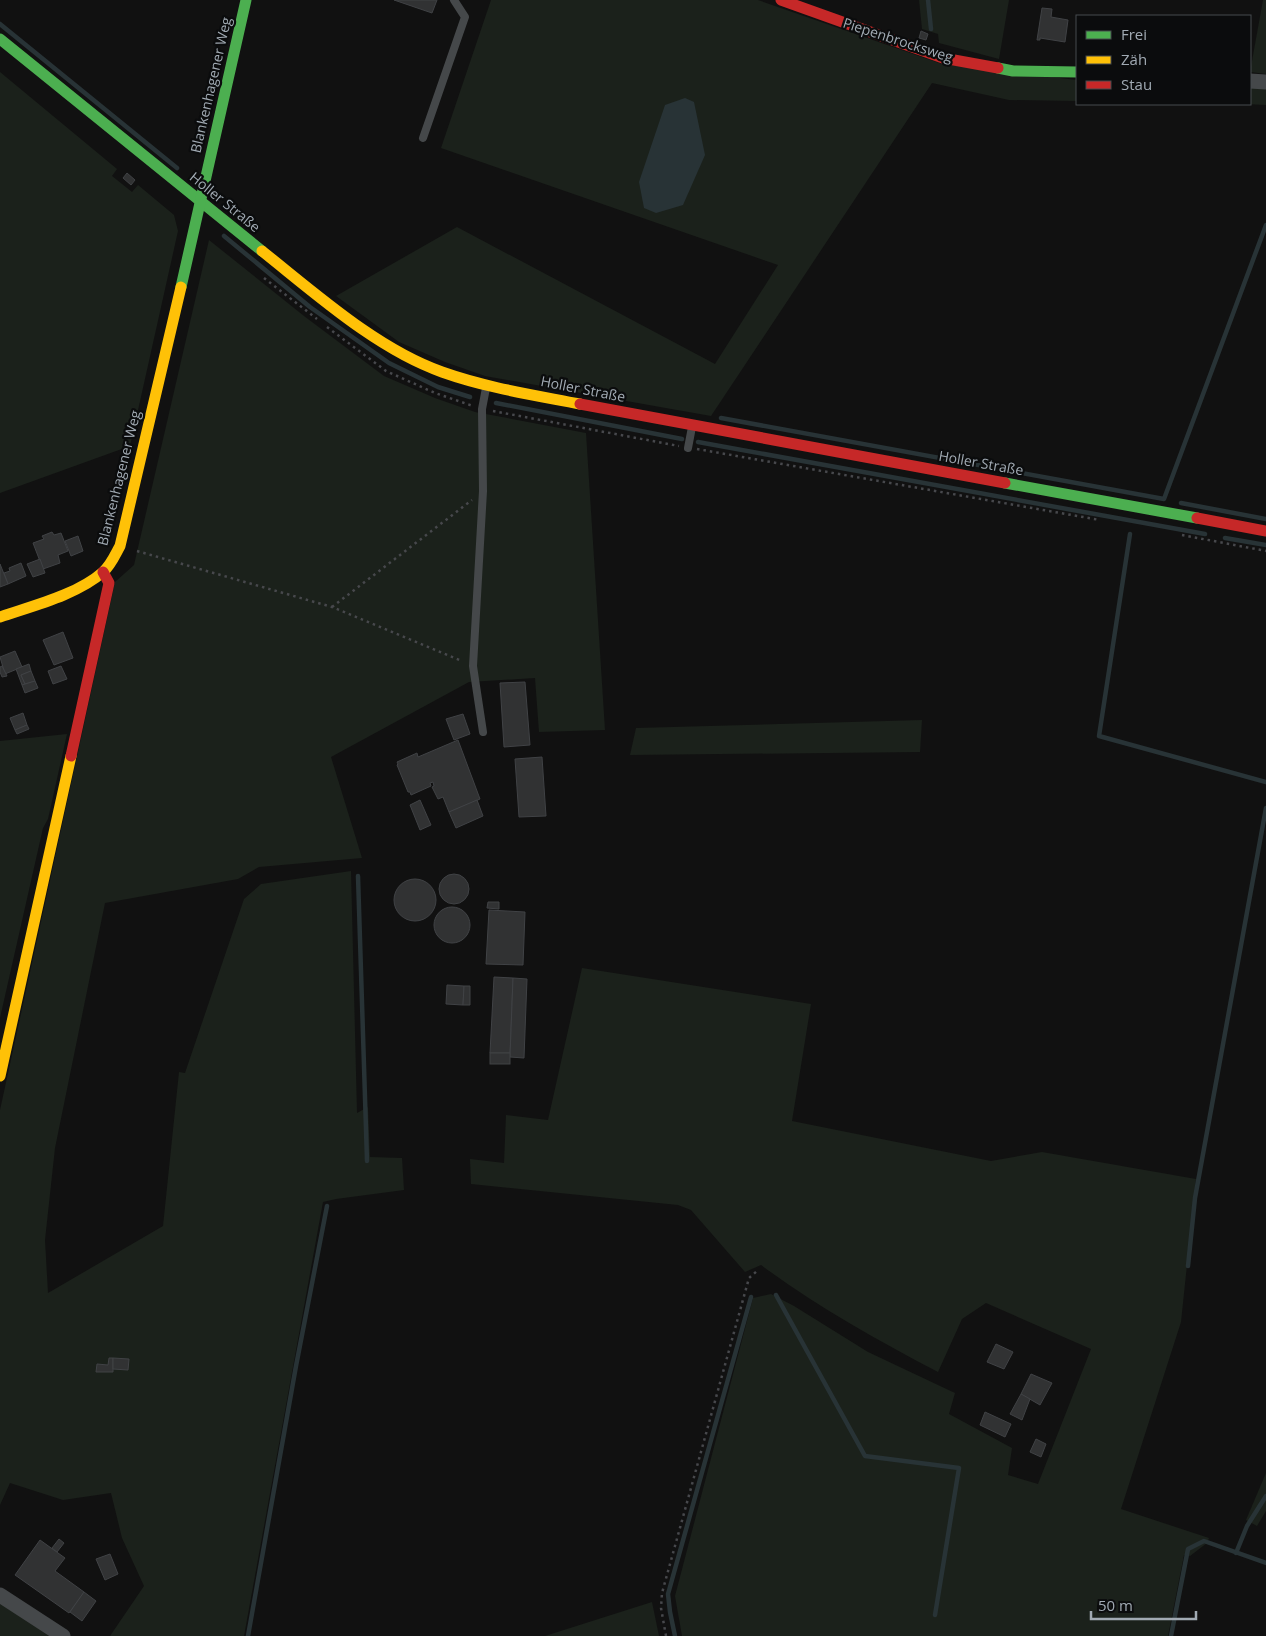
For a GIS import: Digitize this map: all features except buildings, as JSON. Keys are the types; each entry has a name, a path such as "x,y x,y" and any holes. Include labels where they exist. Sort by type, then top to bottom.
{"street":[{"name":"Blankenhagener Weg","path":"0,617 76,589 91,581 114,559 120,546 246,0"},
{"name":"Piepenbrocksweg","path":"781,0 943,58 1013,71 1076,72"},
{"name":"Holler Straße","path":"0,39 334,308 394,350 441,372 486,386 1266,531"},
{"path":"1251,81 1266,82"},
{"path":"0,1076 109,582 102,572"},
{"path":"0,1595 62,1636"}],"lane":[{"path":"423,138 465,17 454,0"},
{"path":"483,732 473,666 483,491 482,409 486,386"},
{"path":"688,448 692,425"}],"path":[{"path":"332,607 483,491"},
{"path":"120,546 332,607 473,666"},
{"path":"666,1636 661,1608 662,1593 749,1278 757,1271"}],"shaded area":[{"path":"491,0 758,0 942,64 1076,80 1076,101 1009,100 932,83 711,416 485,376 445,362 399,342 336,296 457,227 715,364 778,265 441,148"},
{"path":"919,0 1009,0 999,59 939,43 938,34 922,29"},
{"path":"1263,0 1266,0 1266,74 1251,72"},
{"path":"0,72 117,169 112,176 132,192 138,185 174,215 178,231 130,446 0,493"},
{"path":"1251,86 1266,88 1266,105 1251,104"},
{"path":"685,98 694,102 705,155 683,205 656,213 644,208 639,182 665,105"},
{"path":"209,240 304,316 384,376 435,398 475,412 586,433 605,730 539,732 535,678 469,682 331,757 362,858 259,867 238,879 105,903 55,1148 45,1240 48,1293 163,1226 179,1072 185,1073 244,899 261,884 351,871 357,1113 368,1107 370,1157 402,1158 404,1190 323,1202 244,1636 110,1636 144,1586 122,1538 111,1493 63,1500 10,1483 0,1505 0,1110 115,582 134,565"},
{"path":"922,720 920,752 630,755 636,728"},
{"path":"67,734 48,819 43,828 0,1018 0,741"},
{"path":"582,968 811,1004 792,1121 991,1161 1042,1152 1196,1179 1181,1322 1121,1509 1209,1538 1207,1543 1190,1556 1184,1555 1168,1636 682,1636 675,1596 753,1298 771,1294 794,1306 868,1352 955,1393 949,1414 1012,1448 1008,1475 1038,1484 1091,1349 986,1303 962,1319 938,1372 847,1322 803,1295 761,1265 745,1272 691,1210 678,1205 471,1184 470,1159 504,1163 506,1115 548,1120"},
{"path":"1266,1473 1266,1511 1257,1526 1246,1520"},
{"path":"0,1602 52,1636 0,1636"},
{"path":"652,1602 659,1636 545,1636"}],"waterway":[{"path":"928,0 931,29"},
{"path":"0,24 177,168"},
{"path":"721,418 1164,499 1266,225"},
{"path":"224,236 310,307 389,363 438,387 470,397"},
{"path":"496,403 682,439"},
{"path":"698,442 1205,534"},
{"path":"1181,503 1266,519"},
{"path":"1130,534 1099,736 1266,782"},
{"path":"1225,538 1266,545"},
{"path":"1188,1266 1195,1198 1266,808"},
{"path":"358,876 367,1161"},
{"path":"248,1636 296,1366 327,1206"},
{"path":"776,1295 865,1456 959,1468 935,1615"},
{"path":"675,1636 668,1594 751,1297"},
{"path":"1236,1553 1247,1526 1266,1496"},
{"path":"1171,1636 1188,1549 1204,1541 1266,1563"}],"traffic: fast":[{"path":"181,287 246,0"},
{"path":"0,39 262,251"},
{"path":"998,68 1013,71 1076,72"},
{"path":"1005,483 1197,518"}],"traffic: slow":[{"path":"262,251 348,319 371,335 418,362 442,372 476,382 511,391 580,404"},
{"path":"0,617 54,599 80,587 103,572 115,556 120,546 181,287"},
{"path":"0,1076 71,756"}],"traffic: jam":[{"path":"781,0 943,58 998,68"},
{"path":"580,404 1005,483"},
{"path":"1197,518 1266,531"},
{"path":"71,756 109,583 103,572"}]}
